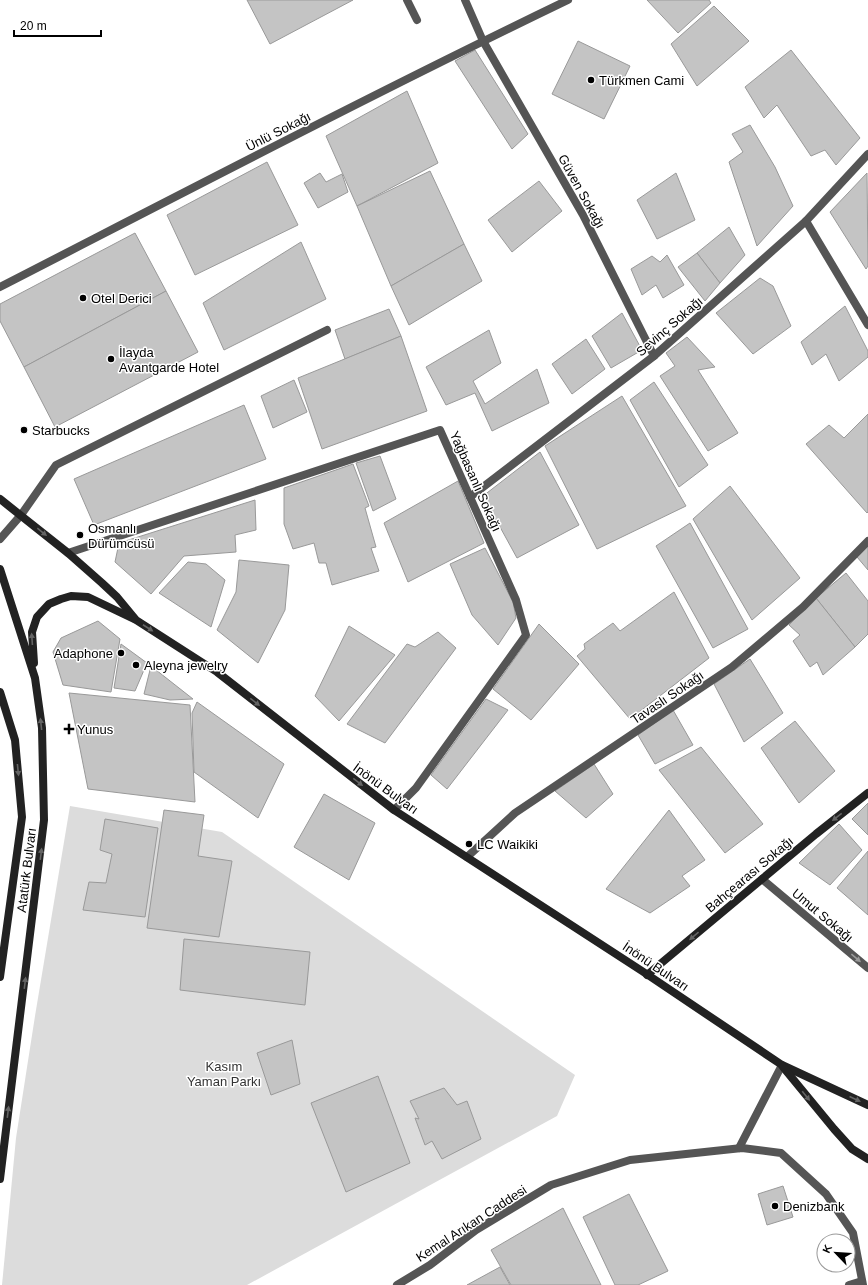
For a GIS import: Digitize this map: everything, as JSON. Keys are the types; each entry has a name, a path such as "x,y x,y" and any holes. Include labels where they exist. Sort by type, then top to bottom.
{"street":[{"path":"407,0 417,20"},
{"name":"Güven Sokağı","path":"465,0 483,41 583,215 654,356"},
{"name":"Ünlü Sokağı","path":"0,287 260,153 568,0"},
{"name":"Sevinç Sokağı","path":"470,497 654,356 806,221 868,154"},
{"path":"806,221 868,326"},
{"path":"0,539 21,515 56,465 326,330"},
{"name":"Yağbasanlı Sokağı","path":"68,554 440,430 516,600 526,635 416,788 394,810"},
{"name":"İnönü Bulvarı","path":"0,499 102,583 117,597 136,620 217,672 394,810 782,1065 868,1105"},
{"name":"Tavaslı Sokağı","path":"467,858 515,813 732,667 803,607 868,541"},
{"name":"Atatürk Bulvarı","path":"0,569 35,678 42,728 44,820 0,1179"},
{"path":"35,678 32,632 37,617 49,604 71,596 88,597 136,620"},
{"name":"Atatürk Bulvarı","path":"0,692 15,740 22,817 0,977"},
{"name":"Bahçearası Sokağı","path":"647,975 868,793"},
{"name":"Umut Sokağı","path":"762,879 868,968"},
{"path":"739,1148 782,1065"},
{"name":"İnönü Bulvarı","path":"782,1065 852,1149 868,1159"},
{"name":"Kemal Arıkan Caddesi","path":"397,1285 430,1265 476,1230 551,1186 630,1160 739,1148 781,1153 826,1194 853,1234 862,1283"},
{"path":"849,1285 862,1283"}],"green space":[{"name":"Kasım Yaman Parkı","path":"70,806 222,832 575,1075 557,1116 247,1285 2,1285 16,1138"}],"building":[{"path":"247,0 353,0 270,44"},
{"path":"647,0 709,0 711,3 678,33"},
{"path":"714,6 749,41 697,86 671,44"},
{"name":"Türkmen Cami","path":"578,41 630,66 604,119 552,94"},
{"path":"475,50 528,134 512,149 455,61"},
{"path":"791,50 860,138 836,165 825,150 811,156 777,105 764,118 745,87"},
{"path":"407,91 438,163 357,206 326,136"},
{"path":"750,125 775,167 793,206 757,246 729,162 743,152 732,134"},
{"path":"267,162 298,225 195,275 167,215"},
{"path":"430,171 464,244 391,286 357,206"},
{"path":"320,173 326,182 342,174 348,192 318,208 304,183"},
{"path":"676,173 695,220 657,239 637,200"},
{"path":"867,173 868,266 866,269 830,212"},
{"path":"539,181 562,211 512,252 488,220"},
{"path":"729,227 745,255 720,283 697,253"},
{"name":"Otel Derici","path":"135,233 166,291 24,367 0,321 0,304"},
{"path":"301,242 326,299 224,350 203,303"},
{"path":"464,244 482,281 409,325 391,286"},
{"path":"697,253 720,283 705,301 678,267"},
{"path":"667,255 684,285 663,298 656,285 642,295 631,269 652,256 660,262"},
{"path":"760,278 773,286 791,326 753,354 716,313"},
{"name":"İlayda Avantgarde Hotel","path":"166,291 198,352 55,427 24,367"},
{"path":"845,306 868,351 868,357 839,381 826,354 812,365 801,342"},
{"path":"389,309 401,336 345,359 335,330"},
{"path":"622,313 642,350 611,368 592,336"},
{"path":"489,330 501,363 473,381 485,404 537,369 549,403 492,431 475,393 446,405 426,367"},
{"path":"401,336 427,411 322,449 298,378"},
{"path":"687,337 715,367 698,370 738,433 708,451 660,376 675,366 666,353"},
{"path":"586,339 605,369 572,394 552,364"},
{"path":"294,380 307,412 273,428 261,396"},
{"path":"654,382 708,465 679,487 630,400"},
{"path":"622,396 686,506 597,549 545,446"},
{"path":"244,405 266,459 94,525 74,479"},
{"path":"868,414 867,513 806,444 829,425 844,438"},
{"path":"540,452 579,525 517,558 483,496"},
{"path":"380,456 396,499 373,511 356,463"},
{"path":"353,464 369,506 365,508 376,547 371,548 379,571 332,585 326,563 319,563 314,543 293,549 284,524 284,488"},
{"path":"458,481 484,543 408,582 384,523"},
{"path":"730,486 800,578 752,620 693,519"},
{"path":"255,500 256,530 235,535 236,552 184,556 151,594 115,562 119,543"},
{"path":"690,523 748,629 713,648 656,546"},
{"path":"868,545 868,570 857,557"},
{"path":"485,548 513,602 516,618 498,645 472,615 450,564"},
{"path":"239,560 289,565 285,610 258,663 217,630 236,592"},
{"path":"188,562 206,564 225,580 211,627 159,593"},
{"path":"846,573 868,601 868,634 855,647 816,598"},
{"path":"674,592 709,658 630,719 577,656 585,649 584,644 613,623 620,631"},
{"path":"816,598 855,647 823,675 817,662 810,667 793,641 800,635 789,625"},
{"path":"98,621 120,639 111,692 63,685 53,652 61,638"},
{"path":"539,624 579,664 531,720 493,689"},
{"path":"349,626 395,655 339,721 315,696"},
{"path":"438,632 456,648 385,743 347,724 407,644 415,647"},
{"path":"121,644 147,663 135,691 114,688"},
{"path":"750,659 783,713 744,742 714,684"},
{"path":"151,666 193,699 170,700 144,694"},
{"path":"69,693 190,705 195,802 88,789"},
{"path":"486,699 508,710 447,789 431,775"},
{"path":"197,702 284,764 258,818 194,772 192,713"},
{"path":"673,710 693,745 655,764 638,735"},
{"path":"795,721 835,771 799,803 761,748"},
{"path":"701,747 763,824 725,853 659,770"},
{"path":"594,764 613,794 586,818 555,791"},
{"path":"324,794 375,823 349,880 294,847"},
{"path":"868,803 868,835 852,819"},
{"path":"164,810 204,815 198,856 232,861 219,937 147,928"},
{"path":"669,810 705,860 682,876 690,886 650,913 606,889"},
{"path":"105,819 158,828 145,917 83,910 89,882 106,883 112,854 100,850"},
{"path":"839,824 862,850 830,885 799,863"},
{"path":"868,851 868,915 837,888"},
{"path":"184,939 310,952 305,1005 180,990"},
{"path":"292,1040 300,1084 271,1095 257,1053"},
{"path":"378,1076 410,1163 346,1192 311,1103"},
{"path":"444,1088 457,1105 467,1101 481,1139 442,1159 432,1141 425,1145 415,1118 419,1119 410,1101"},
{"name":"Denizbank","path":"783,1186 793,1217 767,1225 758,1194"},
{"path":"629,1194 668,1271 638,1285 615,1285 583,1217"},
{"path":"563,1208 601,1285 511,1285 491,1250"},
{"path":"500,1267 510,1285 467,1285"}],"place":[{"name":"Türkmen Cami","path":"591,80"},
{"name":"Otel Derici","path":"83,298"},
{"name":"İlayda Avantgarde Hotel","path":"111,359"},
{"name":"Starbucks","path":"24,430"},
{"name":"Osmanlı Dürümcüsü","path":"80,535"},
{"name":"Adaphone","path":"121,653"},
{"name":"Aleyna jewelry","path":"136,665"},
{"name":"Yunus","path":"69,729"},
{"name":"LC Waikiki","path":"469,844"},
{"name":"Denizbank","path":"775,1206"}]}
